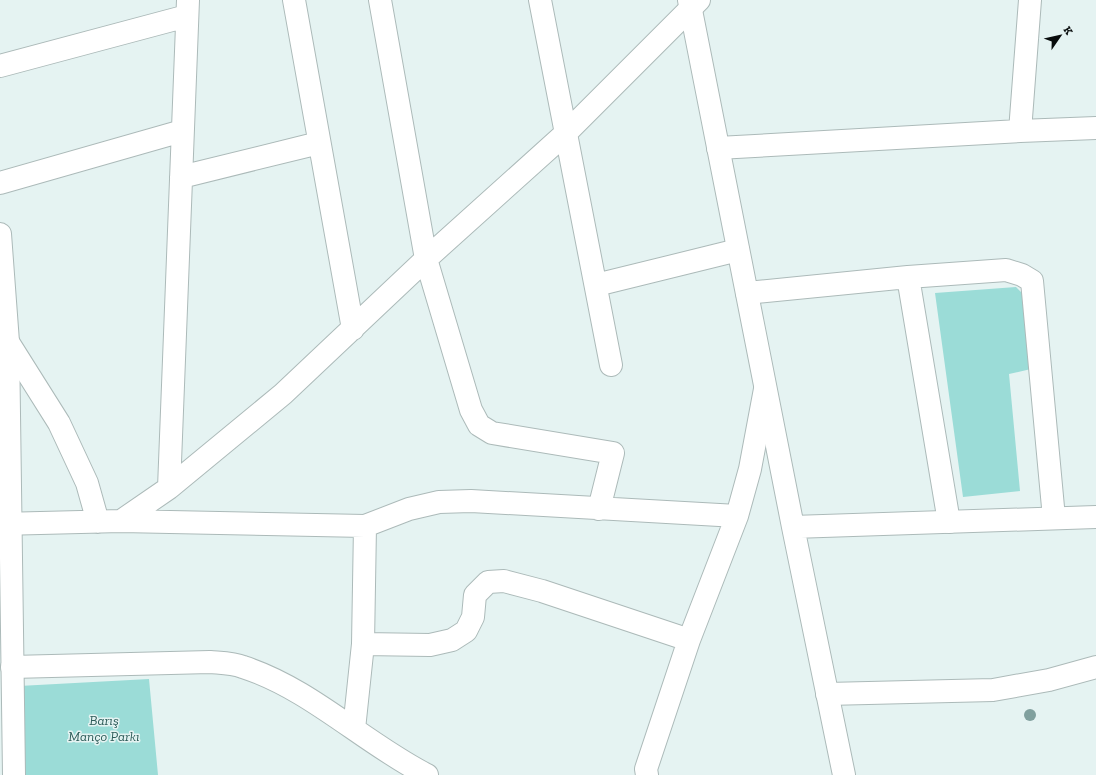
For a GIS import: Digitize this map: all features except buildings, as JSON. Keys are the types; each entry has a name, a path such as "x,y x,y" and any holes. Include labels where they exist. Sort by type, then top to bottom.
{"street":[{"path":"294,0 352,329"},
{"path":"380,0 426,259 471,410 479,425 492,433 612,453 599,509"},
{"path":"540,0 611,365"},
{"path":"1020,131 1030,0"},
{"path":"121,521 169,488 283,394 426,259 566,133 693,2"},
{"path":"693,2 718,148 765,389 844,775"},
{"path":"0,66 187,8 169,488"},
{"path":"718,148 1096,128"},
{"path":"0,183 182,131"},
{"path":"181,177 319,143"},
{"path":"0,234 8,342 4,381 6,632 12,667 6,712 6,745 14,775"},
{"path":"596,285 738,250"},
{"path":"747,293 908,277 1006,270 1022,275 1032,281 1054,518"},
{"path":"908,277 948,522"},
{"path":"8,342 59,423 87,483 98,522"},
{"path":"647,775 646,769 689,640 737,516 750,469 765,389"},
{"path":"5,524 121,521 365,526 409,509 439,502 471,501 737,516"},
{"path":"793,528 1096,517"},
{"path":"354,729 362,644 365,526"},
{"path":"362,644 430,645 452,640 466,631 473,617 475,595 488,582 504,581 542,591 689,640"},
{"path":"12,667 210,662 242,666 271,678 307,698 409,766 427,775"},
{"path":"827,694 993,690 1049,680 1096,667"}],"green space":[{"path":"1016,287 1023,294 1031,369 1009,374 1020,491 963,497 935,293"},
{"name":"Barış Manço Parkı","path":"149,679 158,775 22,775 19,686"}]}
